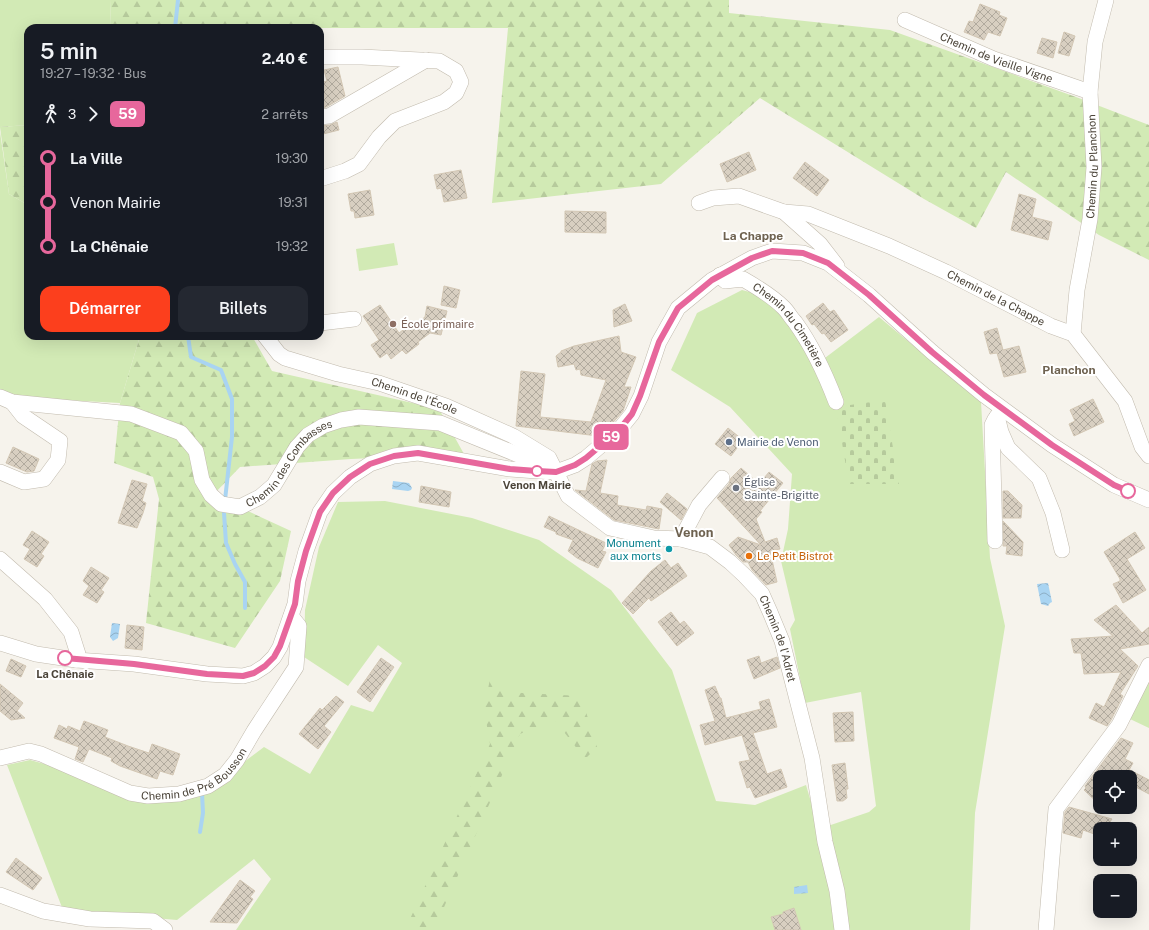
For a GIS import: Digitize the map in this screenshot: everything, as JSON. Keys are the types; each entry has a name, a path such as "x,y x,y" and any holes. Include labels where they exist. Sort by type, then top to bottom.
{"street":[{"name":"Chemin du Planchon","path":"1072,334 1077,290 1090,219 1094,168 1090,92 1095,42 1106,0"},
{"name":"Chemin de Vieille Vigne","path":"905,20 994,59 1090,92"},
{"path":"324,57 362,57 439,61 456,71 461,82 456,93 444,102 395,121 379,137 359,164 345,171 324,178"},
{"path":"324,117 329,116 426,60"},
{"path":"698,203 713,198 739,196 784,212 820,244 844,275"},
{"name":"Chemin de la Chappe","path":"784,212 808,214 889,246 946,272 1051,326 1072,334"},
{"path":"0,643 36,654 76,660 134,664 207,674 243,676 254,673 265,666 274,657 280,646 295,604 298,581 306,551 320,512 333,493 350,477 370,464 394,456 418,453 510,469 556,472 575,465 586,458 619,430 632,414 659,342 678,308 720,275 752,258 772,251 803,253 828,263 869,295 999,412 1114,485 1149,500"},
{"name":"Chemin du Cimetière","path":"720,275 726,281 743,279 760,289 784,308 814,352 827,378 836,402"},
{"path":"324,323 354,319"},
{"path":"1072,334 1125,401 1142,447 1149,456"},
{"name":"Chemin de l'École","path":"269,340 279,354 285,358 338,374 380,382 446,406 513,436 549,458"},
{"path":"0,472 24,482 44,479 58,460 60,441 23,416 6,400"},
{"name":"Chemin des Combasses","path":"6,400 131,414 181,433 196,451 202,480 211,495 221,504 240,507 260,497 274,485 298,447 308,435 323,426 342,420 359,417 440,423 521,456 549,458"},
{"path":"995,541 992,425 999,412"},
{"path":"999,412 1001,432 1008,448 1039,478 1053,513 1062,550"},
{"path":"549,458 556,472"},
{"name":"Chemin de l'Adret","path":"556,472 568,496 610,528 654,538 681,539 710,547 730,562 762,594 782,641 812,758 825,842 837,891 842,930"},
{"path":"681,539 699,505 722,478"},
{"path":"0,559 45,599 72,632 78,654 76,660"},
{"name":"Chemin de Pré Bousson","path":"0,758 29,752 42,754 130,792 148,796 179,794 208,786 225,775 237,760 296,667 299,626 289,620"},
{"path":"1046,930 1056,809 1119,725 1149,665"},
{"path":"0,896 43,911 90,919 153,921 165,930"}],"green space":[{"path":"0,0 110,0 111,24 24,24 24,125 0,127"},
{"path":"110,0 729,0 729,13 890,30 1149,125 1149,260 1099,235 1006,172 976,228 924,199 760,98 661,184 492,203 508,28 324,28 324,24 111,24"},
{"path":"24,125 24,203 9,194 0,127"},
{"path":"0,132 9,194 24,203 24,340 139,340 120,403 9,397 0,393"},
{"path":"394,243 398,265 359,271 356,249"},
{"path":"742,290 761,295 786,318 817,364 879,317 981,402 990,558 1005,626 975,813 970,930 236,930 271,879 254,859 177,920 63,910 7,765 30,760 59,768 137,798 203,793 264,747 310,774 351,705 373,712 402,663 378,645 348,686 304,657 305,610 319,547 338,502 385,501 472,518 539,540 611,590 672,670 716,801 755,805 806,785 819,829 869,812 876,806 861,692 805,703 790,629 795,620 781,561 788,529 792,474 730,407 671,370 697,313"},
{"path":"139,340 254,340 272,371 439,409 464,454 351,459 240,467 213,495 291,531 280,581 235,648 146,623 159,499 153,477 114,463 120,403"},
{"path":"885,400 899,484 849,484 836,407"},
{"path":"491,674 504,692 581,696 597,747 585,759 554,719 520,734 434,930 405,930 490,744 484,709"},
{"path":"1149,681 1149,728 1130,719"}],"water":[{"path":"393,481 409,483 412,488 408,491 392,489"},
{"path":"1048,583 1052,602 1048,606 1041,604 1037,584"},
{"path":"112,623 120,624 118,638 113,641 110,637"},
{"path":"807,885 808,893 794,894 794,887"}],"building":[{"path":"980,4 1000,12 999,15 1007,18 1000,36 988,32 984,40 964,32 969,21 973,22"},
{"path":"1064,32 1075,36 1069,56 1058,53"},
{"path":"1042,38 1057,42 1053,58 1037,53"},
{"path":"338,67 345,96 324,107 324,82 327,81 324,70"},
{"path":"337,122 339,130 324,134 324,126"},
{"path":"749,152 756,170 727,182 720,164"},
{"path":"805,162 829,180 817,196 793,178"},
{"path":"461,170 467,198 444,202 441,188 437,189 434,175"},
{"path":"370,190 374,215 355,218 354,211 351,211 348,194"},
{"path":"1019,194 1036,199 1032,217 1052,222 1048,240 1011,230"},
{"path":"565,211 606,212 606,233 565,232"},
{"path":"444,286 460,290 456,308 441,305"},
{"path":"823,303 830,312 834,310 848,330 831,342 814,324 812,325 806,316"},
{"path":"625,304 632,321 614,327 613,310"},
{"path":"380,305 399,333 407,327 409,329 425,317 427,306 447,311 441,335 430,333 406,354 402,350 391,359 387,353 380,358 371,345 379,340 363,316"},
{"path":"997,328 1003,350 1019,346 1026,372 1004,377 997,353 990,354 984,332"},
{"path":"619,336 621,352 636,357 624,387 631,387 623,411 609,427 598,436 516,426 521,371 545,374 540,417 591,422 606,380 581,375 580,369 576,370 574,364 558,367 556,356 561,351 574,346"},
{"path":"1093,399 1104,422 1074,436 1069,424 1075,421 1070,410"},
{"name":"Mairie de Venon","path":"728,428 743,440 731,456 715,444"},
{"path":"13,447 39,459 34,471 27,472 6,463"},
{"path":"607,460 600,493 618,496 617,505 646,510 647,506 662,509 659,529 614,520 575,490 586,491 592,464 597,461"},
{"path":"741,468 759,484 769,472 783,483 760,511 762,512 756,519 765,542 777,538 780,549 770,551 777,582 766,585 752,570 748,562 743,562 729,545 738,537 761,545 717,498 729,484 731,478"},
{"path":"132,480 147,484 142,501 146,503 137,528 118,523"},
{"path":"421,486 451,492 449,507 419,502"},
{"path":"1003,491 1008,491 1022,505 1021,518 1003,518"},
{"path":"667,493 687,509 681,520 660,502"},
{"path":"549,516 606,543 602,551 606,552 598,568 577,558 568,551 573,540 556,534 556,532 544,527"},
{"path":"1003,521 1023,542 1022,556 1006,554 1007,546 1003,546"},
{"path":"32,531 49,542 41,554 44,556 37,567 24,559 30,549 23,545"},
{"path":"1135,532 1145,548 1127,559 1146,590 1123,603 1113,584 1120,581 1120,579 1104,552"},
{"path":"665,560 671,568 678,563 687,576 651,601 649,598 633,614 622,603 651,571"},
{"path":"91,567 109,578 101,590 104,592 97,603 83,595 89,586 83,581"},
{"path":"1116,605 1142,633 1149,627 1149,644 1120,649 1138,666 1120,694 1123,696 1107,726 1089,718 1096,703 1104,707 1121,672 1084,674 1081,653 1074,653 1071,639 1113,636 1094,620"},
{"path":"671,612 680,624 684,621 694,633 677,646 658,622"},
{"path":"127,625 144,627 142,650 125,648"},
{"path":"759,656 761,663 777,657 780,668 754,679 747,660"},
{"path":"381,658 394,667 370,702 357,692"},
{"path":"11,659 26,666 21,677 6,671"},
{"path":"0,684 23,703 17,711 25,718 11,720 0,711"},
{"path":"715,686 721,698 726,718 761,709 759,702 769,699 777,727 753,733 767,774 781,769 787,787 755,798 750,787 747,788 739,762 750,760 742,735 705,745 700,725 715,721 705,690"},
{"path":"336,696 344,702 324,726 331,732 318,749 299,734 320,708 322,710"},
{"path":"853,712 854,741 835,742 833,713"},
{"path":"84,721 108,730 105,737 128,746 149,753 152,744 180,754 173,775 160,771 157,779 120,766 111,761 112,758 89,749 83,762 75,759 79,747 54,738 59,725 67,729 68,726 80,731"},
{"path":"1121,738 1133,743 1125,759 1133,763 1129,770 1097,770"},
{"path":"845,763 848,789 846,789 847,798 843,801 837,801 832,765"},
{"path":"1137,774 1149,780 1149,794 1137,788"},
{"path":"1093,775 1093,798 1084,790 1086,788 1085,786"},
{"path":"1069,807 1112,819 1110,822 1093,822 1093,834 1083,830 1081,838 1063,833 1065,812"},
{"path":"16,858 42,878 33,890 6,872"},
{"path":"240,880 255,891 250,897 253,899 237,923 210,922"},
{"path":"794,908 801,930 775,930 771,917 783,914 783,912"}],"waterway":[{"path":"175,24 178,0"},
{"path":"189,340 191,357 221,370 232,399 232,437 225,500"},
{"path":"224,513 226,543 245,582 245,608"},
{"path":"200,832 203,813 202,793"}],"bus line":[{"name":"59","path":"65,658 134,664 207,674 243,676 254,673 265,666 274,657 280,646 295,604 298,581 306,551 320,512 333,493 350,477 370,464 394,456 418,453 522,470 556,472 575,465 586,458 619,430 632,414 659,342 678,308 712,280 752,258 772,251 803,253 828,263 869,295 895,320 984,395 1052,445 1114,485 1128,491"}],"place":[{"name":"École primaire","path":"393,324"},
{"name":"Mairie de Venon","path":"729,442"},
{"name":"Venon Mairie","path":"537,471"},
{"name":"Église Sainte-Brigitte","path":"736,488"},
{"name":"Monument aux morts","path":"669,549"},
{"name":"Le Petit Bistrot","path":"749,556"},
{"name":"La Chênaie","path":"65,658"}],"district":[{"name":"La Chappe","path":"753,236"},
{"name":"Planchon","path":"1069,370"},
{"name":"Venon","path":"694,532"}]}
